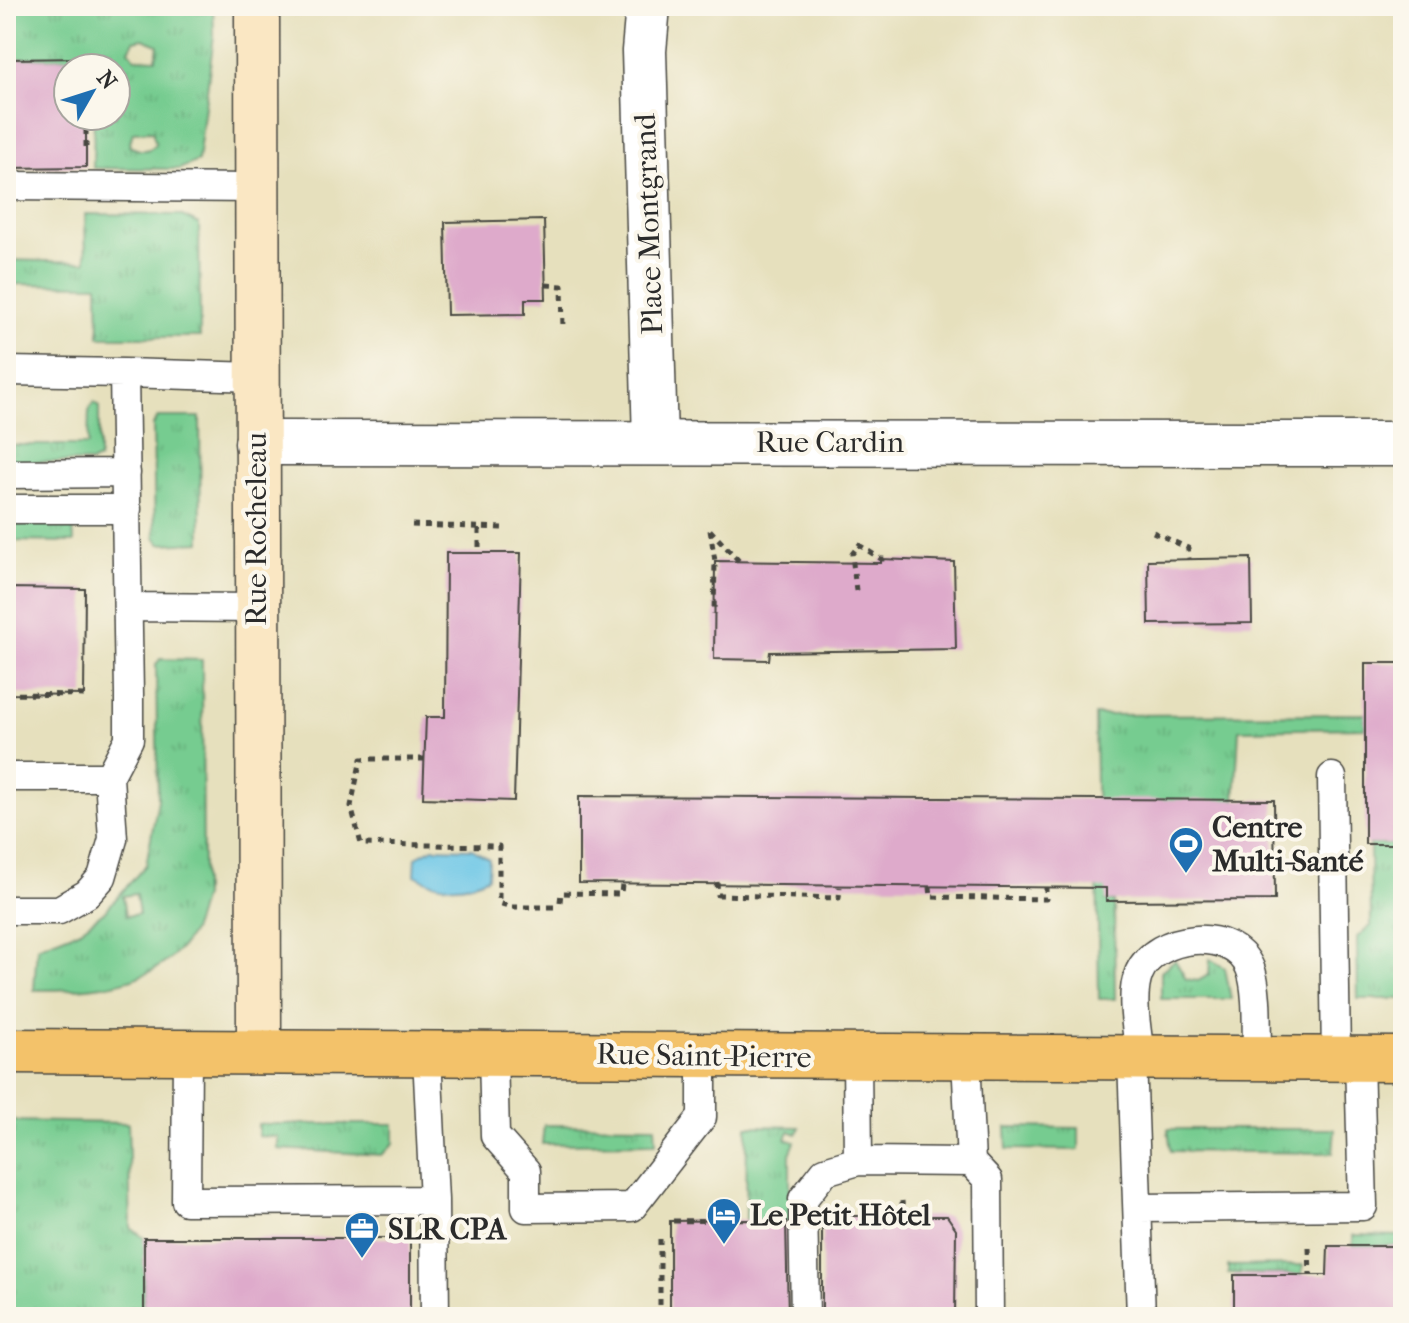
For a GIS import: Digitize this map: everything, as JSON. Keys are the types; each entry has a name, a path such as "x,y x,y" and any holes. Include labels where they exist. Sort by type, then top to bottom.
{"main road":[{"name":"Rue Saint-Pierre","path":"6,1051 1403,1059"}],"street":[{"name":"Rue Rocheleau","path":"257,6 259,1052"},
{"name":"Place Montgrand","path":"648,6 644,51 655,441"},
{"name":"Rue Cardin","path":"257,443 1403,444"}],"lane":[{"path":"6,186 257,188"},
{"path":"6,371 257,377"},
{"path":"6,910 59,910 87,894 102,877 113,839 109,777 129,739 124,373"},
{"path":"6,474 126,473"},
{"path":"6,509 127,509"},
{"path":"128,607 256,608"},
{"path":"6,777 109,777"},
{"path":"1139,1208 1363,1206 1348,1059 1332,777"},
{"path":"1141,1317 1135,988 1147,959 1164,947 1209,940 1232,947 1251,971 1257,1059"},
{"path":"187,1052 186,1201 434,1200"},
{"path":"493,1054 495,1136 526,1171 526,1208 632,1207 702,1117 702,1056"},
{"path":"427,1055 434,1200 435,1317"},
{"path":"857,1057 858,1161"},
{"path":"966,1058 971,1162 988,1180 989,1317"},
{"path":"805,1317 803,1199 825,1171 858,1161 971,1162"}],"path":[{"path":"86,132 86,155"},
{"path":"546,285 562,286 563,329"},
{"path":"412,525 505,528"},
{"path":"479,529 479,553"},
{"path":"714,614 715,561 710,530 740,562"},
{"path":"1153,532 1188,548 1189,559"},
{"path":"856,591 852,554 859,545 881,559 890,559"},
{"path":"6,694 84,695"},
{"path":"425,759 361,759 351,806 361,844 499,846 499,903 511,907 560,904 561,893 621,894 622,884"},
{"path":"717,882 718,895 839,898 840,887"},
{"path":"930,887 931,897 1046,899 1046,888"},
{"path":"660,1317 661,1220 727,1220"},
{"path":"1310,1265 1310,1275"}],"green space":[{"path":"6,6 213,6 214,35 198,161 179,169 93,168 94,132 132,132 132,54 135,58 156,59 158,45 143,39 134,41 130,52 52,52 52,58 6,59","holes":["152,131 156,144 143,150 129,146 133,132"]},
{"path":"85,214 180,215 199,224 200,337 99,337 98,285 6,284 6,260 86,262"},
{"path":"94,402 99,407 99,459 92,462 6,462 6,445 88,445 89,409"},
{"path":"158,417 200,417 201,542 160,544 155,537 153,425"},
{"path":"73,524 74,542 6,541 6,525"},
{"path":"160,659 202,660 203,897 195,924 178,951 142,975 99,986 34,990 37,947 80,930 106,910 146,865 158,800 156,665","holes":["136,894 139,914 126,916 123,896"]},
{"path":"1403,714 1403,720 1365,720 1365,728 1239,730 1235,801 1107,901 1114,901 1115,999 1099,999 1095,715"},
{"path":"1370,844 1403,844 1403,999 1358,999 1357,937 1371,926"},
{"path":"1210,959 1225,968 1231,999 1161,999 1161,971 1175,960 1186,979 1198,981 1209,975"},
{"path":"6,1121 128,1123 131,1228 144,1238 144,1307 130,1308 130,1317 6,1317"},
{"path":"258,1124 394,1124 394,1143 382,1155 278,1149 278,1137 258,1136"},
{"path":"544,1125 655,1126 656,1143 542,1144"},
{"path":"747,1126 800,1127 797,1134 789,1131 786,1139 795,1142 790,1154 790,1221 746,1221"},
{"path":"1006,1127 1079,1128 1079,1150 1007,1149"},
{"path":"1168,1129 1335,1129 1333,1153 1171,1151"},
{"path":"1353,1235 1403,1236 1403,1246 1353,1246"},
{"path":"1303,1265 1302,1275 1228,1273 1228,1266"}],"water":[{"path":"433,848 472,849 489,859 488,877 460,886 424,880 415,875 416,857"}],"building":[{"path":"52,58 52,132 86,132 86,167 6,168 6,59"},
{"path":"544,220 546,299 525,299 525,314 447,315 445,222"},
{"path":"446,553 521,553 514,801 423,798 426,717 445,717"},
{"path":"1251,558 1252,623 1149,624 1148,560"},
{"path":"881,559 954,562 956,649 770,652 769,660 714,659 715,561 881,563"},
{"path":"6,588 85,589 84,695 6,694"},
{"path":"1365,663 1403,663 1403,844 1365,844"},
{"path":"579,796 1274,800 1275,900 1106,901 1106,888 579,883"},
{"path":"822,1216 947,1216 956,1229 955,1317 822,1317"},
{"path":"670,1221 786,1221 788,1317 670,1317"},
{"path":"144,1238 410,1238 410,1317 144,1317"},
{"path":"1328,1246 1403,1246 1403,1317 1234,1317 1234,1275 1327,1275"}],"place":[{"name":"Centre Multi-Santé","path":"1186,875"},
{"name":"Le Petit Hôtel","path":"724,1246"},
{"name":"SLR CPA","path":"362,1260"}]}
